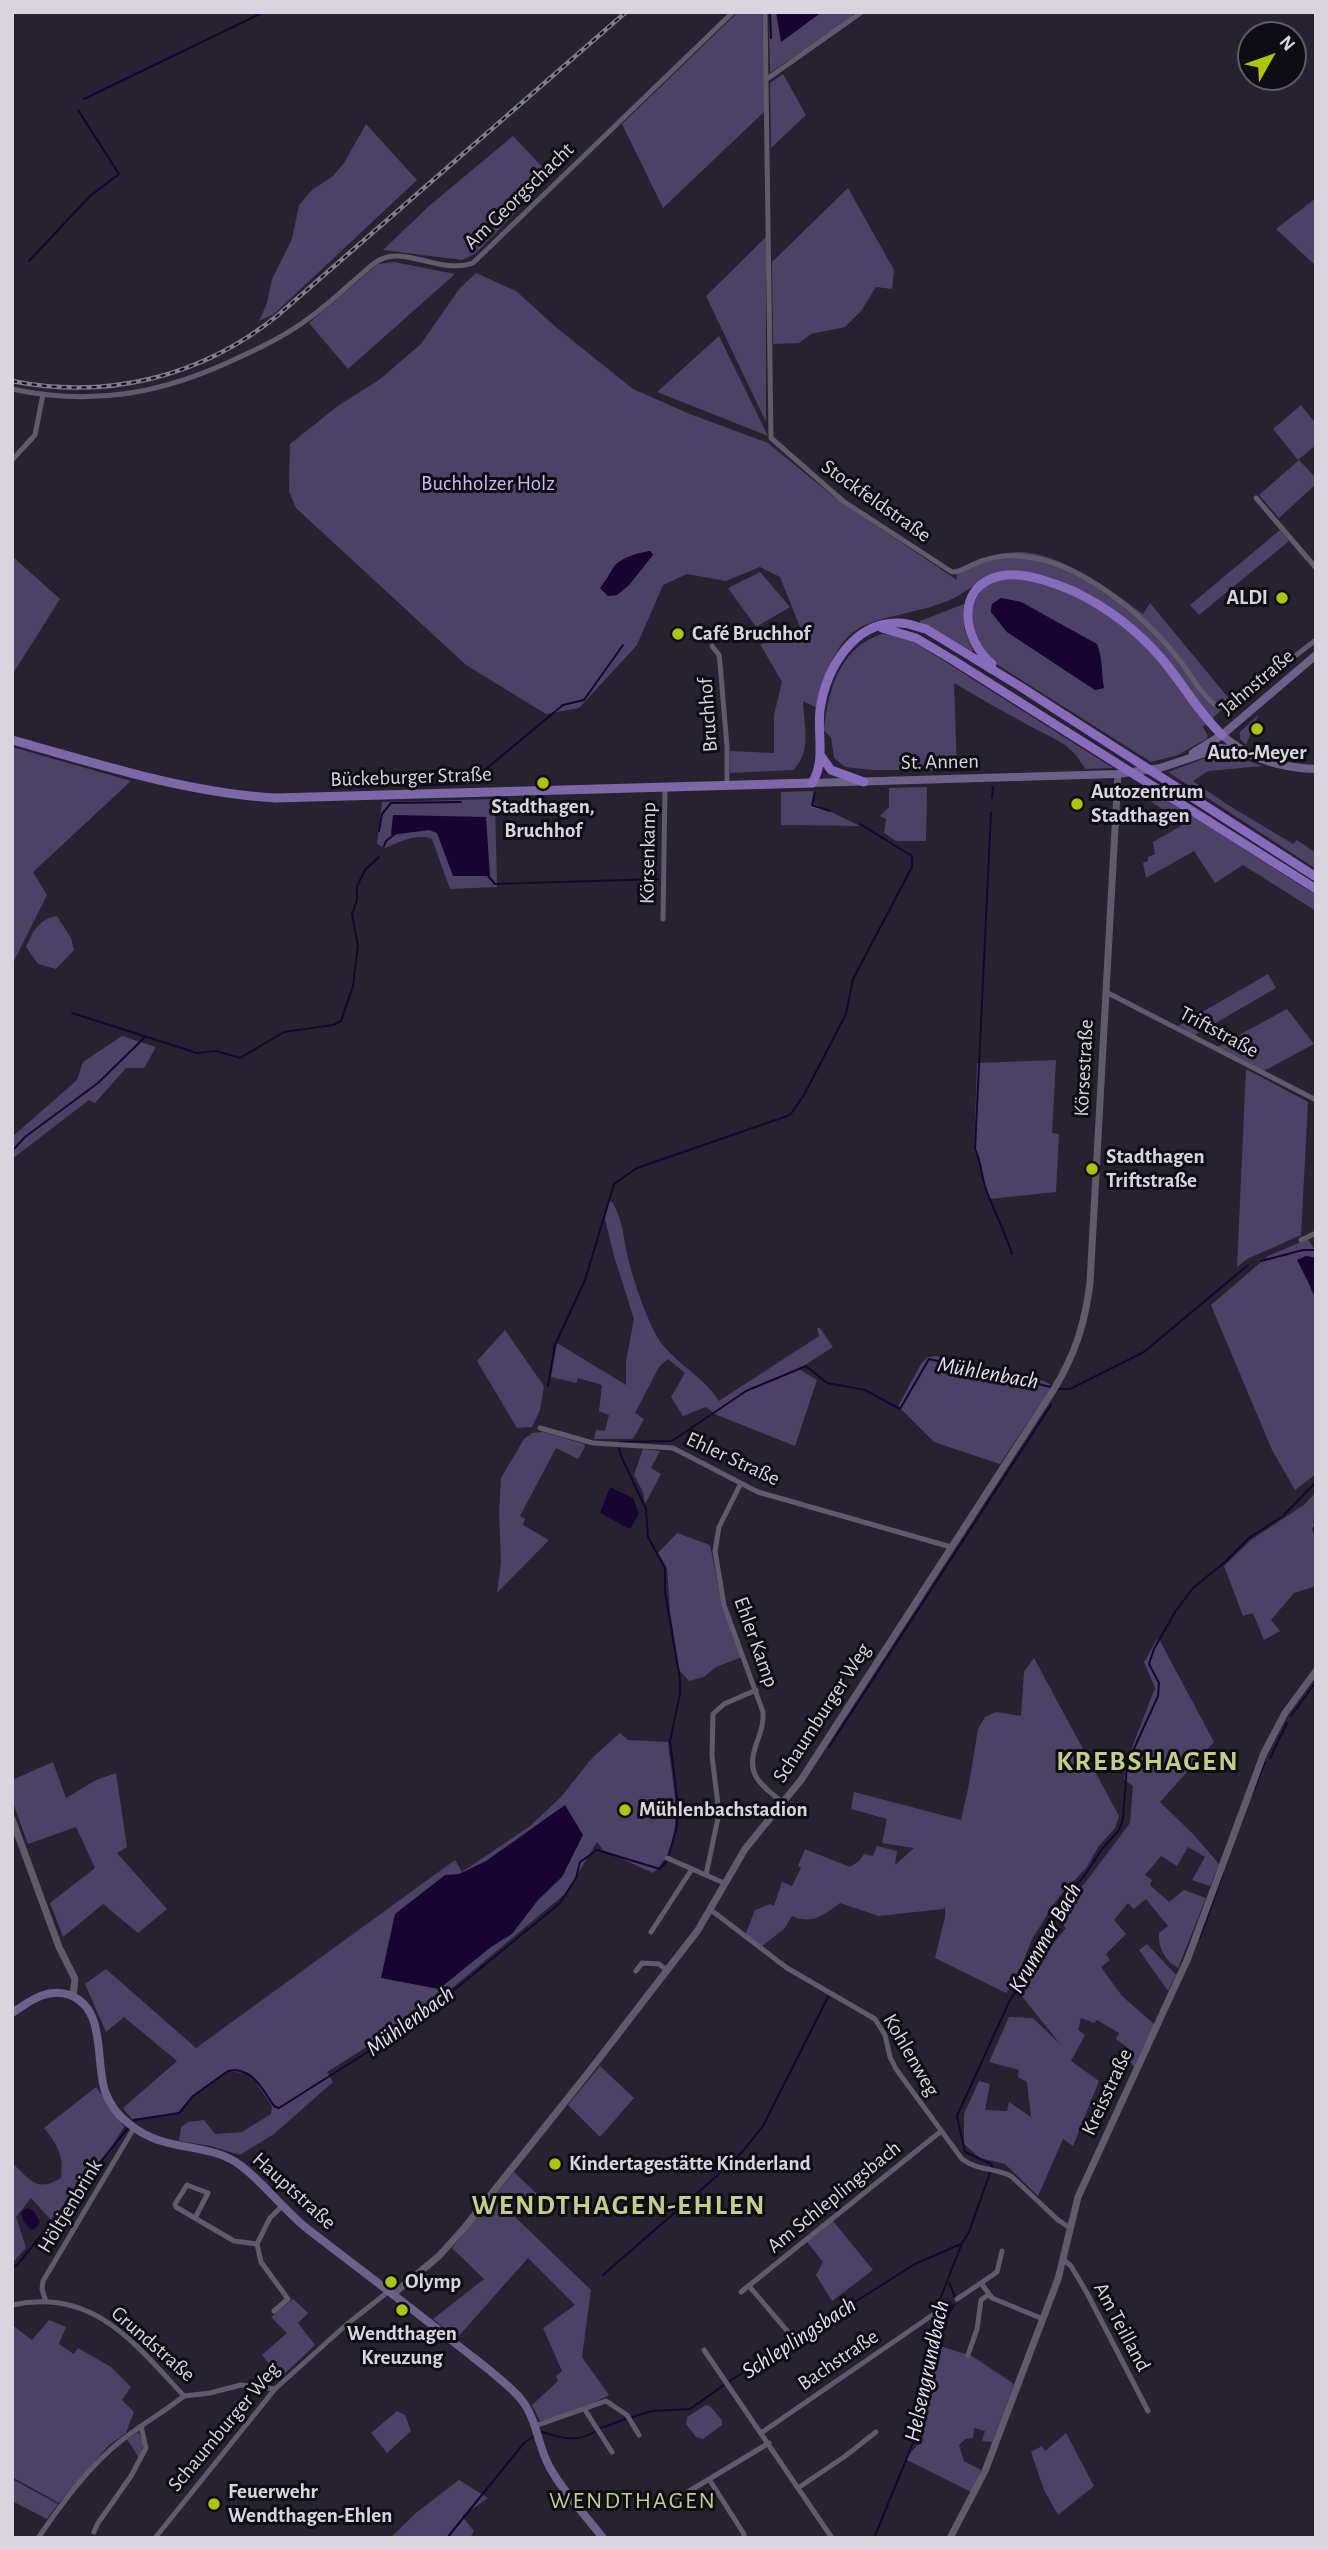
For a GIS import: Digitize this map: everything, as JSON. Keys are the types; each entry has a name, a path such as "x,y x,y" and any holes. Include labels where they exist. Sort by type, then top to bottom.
{"highway":[{"path":"1021,687 988,662 976,648 969,633 967,616 979,587 1001,576 1036,578 1071,590 1122,621 1163,660 1198,709 1222,735"},
{"path":"812,783 820,768 820,712 827,681 837,662 853,641 863,633 877,626 898,623 926,629 1316,877"},
{"path":"877,626 916,638 1120,770 1143,780 1316,889"},
{"path":"820,755 831,769 864,782"}],"main road":[{"name":"Jahnstraße","path":"1222,735 1316,655"},
{"name":"St. Annen","path":"1181,760 1222,735 1243,751"},
{"name":"Bückeburger Straße","path":"12,740 188,788 236,796 276,798 699,786"},
{"name":"St. Annen","path":"699,786 864,782 1160,768 1220,748 1243,751 1275,764 1316,769"},
{"path":"12,2013 40,1995 51,1992 73,1996"},
{"name":"Hauptstraße","path":"73,1996 87,2008 92,2017 106,2093 118,2113 134,2128 161,2142 224,2155 248,2171 302,2225 391,2292 511,2389 522,2400 550,2469 603,2538"}],"street":[{"name":"Am Georgschacht","path":"12,388 43,394 100,397 165,387 196,377 256,349 305,321 382,258 401,257 463,267 472,263 733,12"},
{"name":"Stockfeldstraße","path":"765,12 771,438 844,501 952,572 959,572 985,560 1019,556 1051,564 1106,590 1159,635 1214,704 1221,706 1236,701 1316,640"},
{"path":"766,79 862,12"},
{"path":"12,460 35,435 43,394"},
{"path":"1256,498 1316,568"},
{"name":"Bruchhof","path":"714,648 720,663 727,747 727,785"},
{"name":"Körsestraße","path":"1071,1360 1086,1312 1090,1283 1120,770"},
{"name":"Körsenkamp","path":"663,919 664,787"},
{"name":"Triftstraße","path":"1106,992 1316,1100"},
{"path":"1301,1240 1316,1233"},
{"name":"Schaumburger Weg","path":"155,2538 275,2389 336,2333 439,2256 465,2227 667,1971 710,1910 744,1849 801,1780 1071,1360"},
{"name":"Ehler Straße","path":"540,1428 593,1443 673,1448 758,1492 951,1547"},
{"name":"Ehler Kamp","path":"741,1483 719,1527 715,1544 724,1605 756,1690 764,1720 751,1766 758,1779 783,1803"},
{"name":"Kreisstraße","path":"950,2538 985,2471 1043,2319 1064,2260 1078,2197 1188,1958 1264,1753 1285,1713 1316,1671"},
{"path":"706,1875 719,1813 712,1756 713,1714 724,1704 756,1690"},
{"name":"Hauptstraße","path":"12,1819 59,1947 75,1979 73,1996"},
{"path":"667,1858 724,1883"},
{"path":"651,1932 692,1869"},
{"name":"Kohlenweg","path":"710,1910 794,1974 855,2005 875,2019 885,2035 896,2069 962,2160 970,2166 1011,2176 1070,2228"},
{"path":"636,1971 642,1964 659,1964 667,1971"},
{"name":"Höltjenbrink","path":"46,2302 42,2289 43,2281 134,2128"},
{"name":"Am Schleplingsbach","path":"741,2292 940,2132"},
{"path":"196,2216 208,2193 187,2185 175,2204 176,2207 196,2216 234,2241 257,2244"},
{"path":"274,2311 289,2299 261,2262 257,2244 270,2218 282,2206"},
{"path":"957,2298 997,2272 1002,2250"},
{"name":"Am Teilland","path":"1064,2260 1071,2266 1087,2293 1148,2411"},
{"path":"981,2283 988,2295 1043,2319"},
{"path":"748,2286 789,2333"},
{"path":"968,2355 977,2329 981,2300 988,2295"},
{"name":"Grundstraße","path":"12,2305 46,2302 86,2310 118,2328 143,2350 184,2396 241,2385 275,2389"},
{"name":"Bachstraße","path":"761,2433 934,2314"},
{"path":"704,2350 832,2538"},
{"path":"38,2538 84,2475 114,2446 184,2396"},
{"path":"535,2427 606,2401 627,2415 639,2435"},
{"path":"585,2410 612,2452"},
{"path":"94,2532 97,2523 131,2476 146,2448 141,2426"},
{"path":"799,2488 876,2432"},
{"path":"674,2497 681,2496 769,2443"},
{"path":"709,2479 744,2538"}],"green space":[{"path":"738,12 762,12 765,111 663,208 622,124"},
{"path":"769,12 851,12 854,16 770,73"},
{"path":"783,74 806,115 771,148 770,83"},
{"path":"366,124 417,180 274,314 259,321 267,303 272,279 292,239 299,205 344,163"},
{"path":"513,136 551,176 475,254 462,260 383,250 429,206"},
{"path":"848,188 894,270 892,289 876,287 861,311 845,327 811,334 799,343 773,344 772,262"},
{"path":"1316,198 1316,266 1276,229"},
{"path":"766,237 766,422 706,296"},
{"path":"394,262 455,274 348,369 309,323 378,264"},
{"name":"Buchholzer Holz","path":"476,273 516,291 633,389 768,443 834,497 957,580 956,570 971,563 1018,552 1051,558 1068,565 1143,614 1150,603 1231,701 1203,727 1208,736 1206,739 1178,755 1151,762 990,660 980,648 971,629 973,606 984,588 1000,579 1020,578 1042,583 1086,602 1120,623 1124,617 1060,581 1032,573 1007,571 990,576 950,600 873,622 853,632 831,662 817,708 803,701 805,747 793,770 730,773 730,751 774,753 774,715 782,682 760,644 804,637 780,577 760,567 726,581 687,574 663,585 637,645 579,708 546,714 466,665 296,508 289,491 290,444 339,405 379,380 421,344 460,288","holes":["650,551 653,554 629,585 617,595 608,596 600,588 619,563 630,556","1001,598 1021,602 1096,644 1101,660 1103,688 1095,690 1007,632 991,612 992,604"]},
{"path":"719,336 768,436 657,392"},
{"path":"1301,405 1316,424 1316,445 1298,460 1273,429"},
{"path":"1299,460 1316,478 1316,484 1279,518 1259,495"},
{"path":"1280,530 1289,541 1199,615 1190,605"},
{"path":"12,556 60,599 12,675"},
{"path":"760,572 790,607 756,627 728,588"},
{"path":"964,604 965,629 973,650 971,652 920,623"},
{"path":"882,634 897,635 914,642 1113,768 1085,769 1060,742 954,683 957,770 872,770 845,767 834,758 831,738 824,730 833,685 846,660 856,649"},
{"path":"1258,715 1246,745 1240,739 1240,732"},
{"path":"12,747 131,781 33,872 47,895 12,965"},
{"path":"1222,752 1263,766 1208,771 1193,781 1293,844 1297,840 1316,853 1316,869 1168,772"},
{"path":"1129,786 1145,786 1316,895 1316,911 1243,865 1215,883 1194,851 1146,878 1143,863 1155,854 1153,842 1181,826 1176,819"},
{"path":"927,787 926,841 896,841 884,833 886,819 880,816 889,807 889,788"},
{"path":"816,791 813,803 860,826 781,825 781,792"},
{"path":"495,799 497,887 450,889 432,839 427,837 402,841 385,848 377,844 382,802"},
{"path":"57,916 71,938 74,950 56,969 38,964 26,947 37,927"},
{"path":"1268,974 1276,988 1195,1035 1178,1026"},
{"path":"1287,1009 1314,1044 1264,1071 1217,1047"},
{"path":"122,1036 156,1047 144,1068 126,1068 95,1103 89,1100 12,1159 12,1137 77,1080 83,1062"},
{"path":"1056,1060 1052,1133 1059,1134 1056,1192 989,1199 974,1150 977,1063"},
{"path":"1246,1069 1308,1102 1301,1235 1247,1259 1237,1267"},
{"path":"609,1201 613,1203 619,1216 637,1287 657,1336 669,1352 706,1385 719,1401 819,1336 817,1328 820,1328 833,1347 799,1369 817,1380 795,1446 717,1415 706,1407 683,1416 671,1397 685,1373 668,1359 659,1367 635,1413 644,1419 633,1439 594,1439 596,1430 605,1431 609,1415 599,1411 602,1385 578,1378 576,1383 551,1377 557,1343 626,1385 626,1361 634,1319 605,1219"},
{"path":"1308,1239 1316,1252 1316,1258 1306,1256 1311,1290 1316,1298 1316,1474 1295,1490 1272,1450 1211,1305 1268,1256"},
{"path":"505,1330 544,1386 540,1410 532,1427 517,1428 477,1361"},
{"path":"936,1356 1035,1377 1050,1384 1050,1389 1000,1464 934,1442 898,1406 921,1364 928,1357"},
{"path":"543,1432 584,1444 585,1447 578,1459 556,1448 520,1516 525,1519 523,1525 549,1540 497,1593 501,1562 501,1478 524,1439 532,1433"},
{"path":"643,1449 660,1451 651,1468 661,1474 645,1504 643,1492 634,1475"},
{"path":"1316,1492 1316,1514 1313,1521 1315,1526 1312,1528 1316,1543 1316,1586 1294,1593 1271,1620 1280,1631 1264,1640 1253,1613 1243,1616 1224,1566 1251,1540 1304,1505"},
{"path":"677,1533 710,1545 723,1608 742,1657 716,1667 704,1677 689,1681 679,1670 667,1568 658,1553"},
{"path":"1157,1639 1214,1742 1160,1802 1219,1864 1210,1886 1192,1880 1205,1857 1188,1847 1177,1866 1161,1856 1145,1875 1152,1880 1150,1885 1169,1902 1184,1890 1206,1898 1178,1968 1166,1958 1161,1949 1159,1933 1168,1926 1146,1899 1134,1909 1128,1903 1114,1920 1126,1934 1106,1954 1110,1960 1101,1967 1122,1996 1154,2024 1134,2067 1123,2054 1127,2047 1116,2039 1119,2033 1097,2020 1094,2023 1081,2018 1078,2030 1085,2035 1071,2061 1099,2081 1073,2146 1063,2139 1038,2196 1005,2164 980,2158 964,2144 964,2114 979,2081 990,2084 985,2110 1007,2111 1009,2102 1031,2117 1027,2082 1018,2077 1019,2070 989,2062 1009,2017 1033,2018 1061,2045 1021,1995 1036,1965 1066,1928 1057,1917 1063,1904 1085,1883 1130,1823 1133,1786 1124,1780 1126,1763 1155,1688 1144,1662"},
{"path":"1034,1658 1119,1816 1115,1828 1098,1847 1087,1867 1058,1898 1032,1939 1017,1978 1006,1993 935,1958 945,1907 879,1916 840,1903 812,1919 792,1916 785,1928 761,1947 745,1935 755,1910 770,1904 774,1906 782,1882 792,1886 801,1868 798,1866 805,1849 850,1867 864,1854 873,1856 877,1846 897,1851 895,1865 914,1848 882,1843 887,1819 851,1809 854,1792 961,1820 978,1729 985,1717 996,1712 1021,1716 1024,1672"},
{"path":"620,1733 628,1740 668,1742 675,1794 675,1829 664,1860 653,1873 603,1850 597,1842 566,1893 427,2009 327,2072 333,2082 274,2134 240,2155 211,2146 179,2141 181,2127 188,2122 204,2120 215,2134 242,2132 271,2114 272,2106 250,2074 228,2071 190,2099 177,2114 132,2119 123,2108 177,2061 124,2017 106,2032 85,1984 106,1969 196,2048 455,1860 462,1872 530,1826 560,1798 593,1757"},
{"path":"53,1762 66,1798 96,1780 116,1773 127,1847 117,1853 167,1909 138,1933 103,1904 63,1937 50,1903 95,1868 76,1827 28,1844 12,1800 12,1780"},
{"path":"1147,1944 1176,1975 1168,1991 1139,1950"},
{"path":"600,2066 634,2098 600,2137 568,2105"},
{"path":"96,2087 124,2127 99,2166 51,2220 31,2198 16,2217 26,2248 12,2263 12,2163 29,2179 40,2184 61,2178 62,2163 59,2151 44,2128"},
{"path":"514,2172 537,2194 515,2217 591,2290 582,2357 609,2395 576,2411 540,2421 532,2405 558,2381 556,2376 562,2371 543,2328 575,2305 528,2258 457,2338 433,2319 484,2279 452,2248"},
{"path":"833,2221 873,2270 832,2301 816,2275 823,2262 807,2242"},
{"path":"293,2299 308,2313 298,2323 315,2345 281,2377 262,2355 287,2333 271,2317"},
{"path":"49,2320 66,2327 59,2344 74,2354 78,2348 111,2367 131,2387 122,2400 134,2412 126,2433 108,2446 59,2503 12,2477 12,2325 32,2340"},
{"path":"930,2343 972,2356 1014,2384 992,2442 982,2441 985,2431 974,2428 973,2438 965,2439 959,2445 964,2461 981,2470 971,2492 905,2459 922,2440 925,2423 923,2408 929,2405 930,2387 922,2383"},
{"path":"706,2405 722,2420 722,2425 703,2439 696,2437 686,2424 687,2417"},
{"path":"397,2411 405,2415 411,2431 387,2453 371,2433"},
{"path":"138,2432 144,2443 139,2458 127,2439"},
{"path":"1066,2433 1094,2486 1058,2515 1044,2490 1031,2452 1042,2446 1045,2451"},
{"path":"12,2479 58,2504 47,2519 12,2501"},
{"path":"459,2480 488,2498 462,2516 474,2531 470,2538 390,2538 417,2512"}],"shaded area":[{"path":"776,12 822,12 781,42"},
{"path":"650,551 653,555 629,585 617,595 608,596 600,588 620,561"},
{"path":"1001,598 1021,602 1097,644 1104,688 1095,690 1007,632 991,612 992,604"},
{"path":"393,815 486,817 490,876 453,876 437,833 429,830 391,835"},
{"path":"1306,1256 1316,1258 1316,1298 1297,1260"},
{"path":"610,1487 633,1498 639,1514 630,1529 600,1513"},
{"path":"565,1805 583,1835 562,1877 538,1900 512,1934 491,1947 439,1989 381,1978 395,1914 445,1875 459,1874 486,1861"},
{"path":"26,2208 33,2210 40,2222 31,2230 21,2213"},
{"path":"956,2303 944,2325 942,2340 939,2343 933,2341 938,2314"}],"waterway":[{"path":"84,99 264,12"},
{"path":"770,12 771,38"},
{"path":"29,261 90,196 119,174 78,110"},
{"path":"413,786 469,783 563,705 584,700 623,645"},
{"path":"992,798 993,787"},
{"path":"815,792 812,805 830,811"},
{"path":"379,831 382,814 391,803 461,802"},
{"path":"991,813 975,1149 985,1187 1012,1254"},
{"path":"548,1386 555,1345 585,1280 614,1184 637,1168 790,1115 804,1095 846,1014 853,979 912,867 912,856 860,824"},
{"path":"384,846 395,834"},
{"path":"72,1013 197,1053 216,1051 240,1058 284,1032 333,1025 341,1021 353,986 358,946 352,914 357,900 357,886 365,870 379,857"},
{"path":"488,876 495,884 658,879"},
{"path":"12,1151 25,1137 98,1083 144,1038"},
{"name":"Mühlenbach","path":"1261,1261 1303,1250 1316,1250"},
{"name":"Mühlenbach","path":"1057,1389 1070,1389 1144,1352 1248,1265"},
{"name":"Mühlenbach","path":"620,1442 672,1441 746,1391 806,1366 827,1383 865,1390 900,1409 929,1359 1051,1387"},
{"path":"829,1747 1051,1405"},
{"name":"Mühlenbach","path":"619,1448 646,1509 648,1537 665,1568 665,1592 680,1679 680,1694 670,1741 678,1805 677,1826 669,1855"},
{"name":"Krummer Bach","path":"935,2312 962,2243 969,2232 992,2167 991,2164 965,2152 957,2116 1035,1948 1060,1903 1119,1830 1123,1819 1127,1764 1158,1696 1159,1683 1149,1664 1154,1649 1175,1612 1193,1588 1249,1538 1283,1516 1316,1482"},
{"path":"1291,1716 1316,1682"},
{"path":"1270,1758 1287,1723"},
{"path":"1254,1790 1265,1762"},
{"name":"Mühlenbach","path":"134,2120 179,2113 193,2096 228,2071 236,2070 256,2080 274,2106 279,2108 415,2022 560,1903 576,1878 580,1862 597,1850 660,1869 667,1861"},
{"path":"1200,1938 1223,1873"},
{"path":"603,2275 743,2151 763,2126 828,1997"},
{"name":"Mühlenbach","path":"12,2267 17,2265 128,2128"},
{"name":"Schleplingsbach","path":"728,2382 915,2264 961,2244"},
{"path":"949,2282 955,2297"},
{"name":"Helsengrundbach","path":"874,2538 915,2438 933,2317"},
{"name":"Schleplingsbach","path":"632,2417 652,2411 690,2409 724,2385"},
{"name":"Schleplingsbach","path":"601,2428 628,2418"},
{"name":"Schleplingsbach","path":"542,2432 576,2438 596,2431"},
{"name":"Schleplingsbach","path":"447,2538 524,2443 534,2436"}],"railway":[{"path":"12,381 83,387 152,379 217,355 248,337 277,316 626,12"}],"place":[{"name":"ALDI","path":"1282,598"},
{"name":"Café Bruchhof","path":"678,634"},
{"name":"Auto-Meyer","path":"1257,729"},
{"name":"Stadthagen, Bruchhof","path":"543,783"},
{"name":"Autozentrum Stadthagen","path":"1077,804"},
{"name":"Stadthagen Triftstraße","path":"1092,1169"},
{"name":"Mühlenbachstadion","path":"625,1810"},
{"name":"Kindertagestätte Kinderland","path":"555,2164"},
{"name":"Olymp","path":"391,2282"},
{"name":"Wendthagen Kreuzung","path":"402,2310"},
{"name":"Feuerwehr Wendthagen-Ehlen","path":"214,2504"}],"district":[{"name":"KREBSHAGEN","path":"1148,1762"},
{"name":"WENDTHAGEN-EHLEN","path":"619,2206"},
{"name":"WENDTHAGEN","path":"633,2501"}]}
